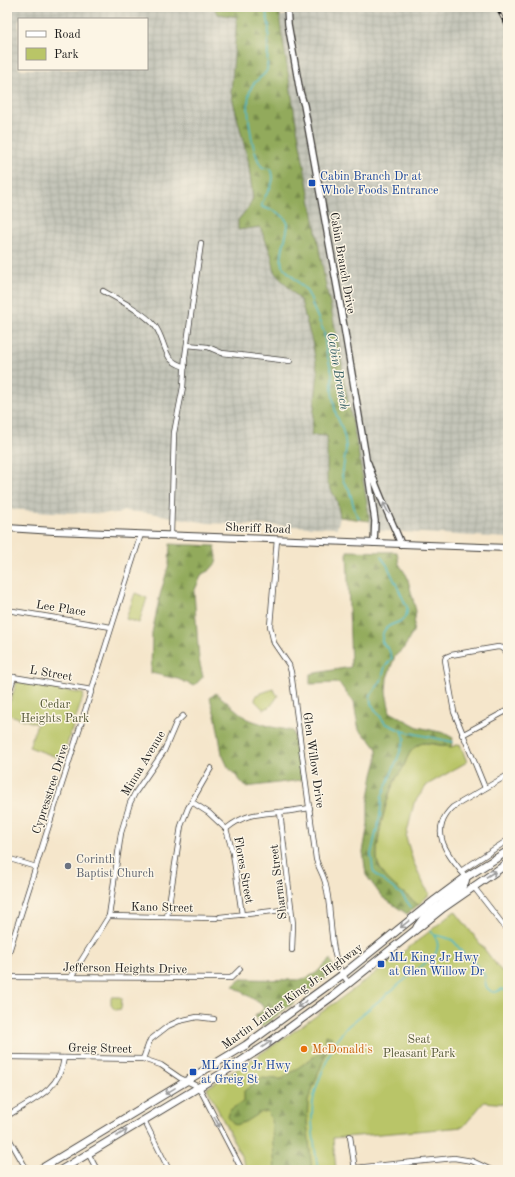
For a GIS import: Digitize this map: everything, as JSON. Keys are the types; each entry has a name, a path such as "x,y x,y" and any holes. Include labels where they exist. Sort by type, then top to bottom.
{"main road":[{"name":"Sheriff Road","path":"7,528 508,548"},
{"name":"Martin Luther King Jr. Highway","path":"39,1170 246,1045 342,975 435,900 508,850"},
{"path":"473,886 473,878 508,855"},
{"name":"Martin Luther King Jr. Highway","path":"61,1170 266,1045 349,983 473,886 508,863"},
{"path":"415,930 424,917 462,887 466,878"}],"street":[{"name":"Cabin Branch Drive","path":"287,7 288,24 340,304 365,452 374,521 374,543"},
{"path":"171,535 174,433 181,401 201,243"},
{"path":"103,291 133,308 155,325 163,340 169,357 174,362 185,367"},
{"path":"187,345 208,347 222,354 290,361"},
{"name":"Cabin Branch Drive","path":"365,452 377,489 401,544"},
{"name":"Cypresstree Drive","path":"7,958 141,534"},
{"name":"Glen Willow Drive","path":"277,539 270,618 271,633 274,643 289,665 292,675 317,864 326,882 336,956 342,975 349,983"},
{"name":"Lee Place","path":"7,610 112,627"},
{"path":"485,788 462,735 454,712 445,663 446,657 498,647 508,654"},
{"name":"L Street","path":"7,676 92,690"},
{"path":"7,699 14,677"},
{"path":"462,735 508,710"},
{"name":"Minna Avenue","path":"71,977 109,916 121,833 127,811 135,793 162,755 176,723 183,716"},
{"path":"167,917 180,828 192,802 211,768"},
{"path":"466,878 449,856 443,844 441,835 442,825 446,815 453,807 508,775"},
{"path":"192,802 226,829 244,817 310,808"},
{"name":"Sharma Street","path":"280,812 293,931 292,950"},
{"name":"Flores Street","path":"226,829 233,853 242,915"},
{"path":"461,871 508,840"},
{"path":"7,858 36,867"},
{"path":"473,886 508,929"},
{"name":"Kano Street","path":"109,916 218,918 291,909"},
{"path":"7,938 13,940"},
{"name":"Jefferson Heights Drive","path":"7,977 232,978 240,969"},
{"path":"143,1058 150,1040 168,1026 189,1018 197,1017 214,1019"},
{"name":"Greig Street","path":"7,1057 143,1058 161,1065 186,1081"},
{"path":"7,1116 36,1099 52,1087 60,1072 64,1058"},
{"path":"186,1081 198,1087 242,1170"},
{"path":"144,1120 169,1170"},
{"path":"7,1135 27,1170"},
{"path":"350,1136 355,1169 454,1158 472,1161 491,1170"},
{"path":"88,1153 97,1170"}],"shaded area":[{"path":"7,7 213,7 218,14 237,17 231,93 248,160 253,198 248,208 238,220 238,229 260,227 271,254 275,273 301,301 312,342 318,374 311,435 327,436 327,482 337,501 340,517 337,528 208,523 150,513 124,511 117,514 7,509"},
{"path":"331,7 501,7 508,19 508,538 370,530 370,521 357,445 296,122 280,22 280,16"}],"green space":[{"path":"213,7 280,7 280,22 296,122 327,291 338,340 370,521 340,517 337,501 327,482 327,436 311,435 318,374 312,342 301,301 275,273 271,254 260,227 238,230 238,220 248,208 253,198 248,160 231,93 237,17 218,14"},
{"path":"293,7 331,7 295,13"},
{"path":"170,544 215,546 217,557 216,563 210,570 202,574 194,592 199,660 203,677 194,686 178,679 151,673 152,633 160,595 169,564"},
{"path":"347,551 397,552 399,564 407,576 416,611 413,632 404,648 395,656 387,678 386,692 390,712 418,727 444,733 453,738 451,747 425,743 412,749 402,770 395,780 388,797 377,847 378,864 385,876 418,905 407,914 382,897 366,875 363,852 368,824 368,803 377,760 377,749 359,730 354,701 339,683 310,684 310,674 351,667"},
{"path":"135,593 147,598 139,623 126,619"},
{"name":"Cedar Heights Park","path":"17,682 84,694 62,759 29,747 37,724 7,714"},
{"path":"273,689 278,696 270,707 263,709 255,701 256,695"},
{"path":"216,693 247,719 272,727 293,731 302,780 246,787 228,767 222,754 216,719 210,698"},
{"path":"426,743 451,747 460,744 467,762 427,785 414,803 406,837 413,861 425,887 430,894 418,905 395,887 385,876 378,864 377,847 388,798 396,779 412,749 420,744"},
{"name":"Seat Pleasant Park","path":"455,911 508,980 508,1095 506,1104 484,1102 463,1127 333,1138 336,1170 248,1170 207,1088 334,1004"},
{"path":"330,959 335,971 262,1027 255,1016 264,1009 261,1004 233,986 241,979 303,980 316,973"},
{"path":"112,997 121,997 121,1009 115,1010 111,1005"},
{"path":"326,1035 332,1037 308,1101 307,1122 312,1170 275,1170 271,1118 267,1111 259,1113 245,1122 235,1125 228,1117 230,1110 244,1101 244,1091 261,1078 282,1079 322,1051 325,1046"}],"waterway":[{"name":"Cabin Branch","path":"262,7 266,12 269,25 267,70 264,75 252,85 248,106 250,130 259,162 263,168 271,169 273,175 273,181 262,203 262,207 277,212 284,217 288,224 282,250 282,266 306,290 324,332 326,350 332,373 332,392 334,404 345,439 346,449 342,476 344,483 349,489 355,511 359,518"},
{"name":"Cabin Branch","path":"381,557 387,565 407,607 404,619 390,625 383,634 382,642 389,650 392,658 385,667 381,681 370,696 371,704 385,723 402,731 405,738 382,796 380,816 371,854 373,870 377,876 402,895 411,907"},
{"path":"402,731 453,742"},
{"name":"Cabin Branch","path":"318,1170 312,1114 314,1096 318,1082 331,1051 338,1038 348,1026 434,956 438,946 431,931"},
{"path":"434,935 452,940 482,971 485,976 486,986 490,991 495,992 502,989 508,991"}],"railway":[{"path":"496,7 508,29"}],"place":[{"name":"Cabin Branch Dr at Whole Foods Entrance","path":"312,183"},
{"name":"Corinth Baptist Church","path":"68,866"},
{"name":"ML King Jr Hwy at Glen Willow Dr","path":"381,964"},
{"name":"McDonald's","path":"304,1049"},
{"name":"ML King Jr Hwy at Greig St","path":"193,1072"}]}
